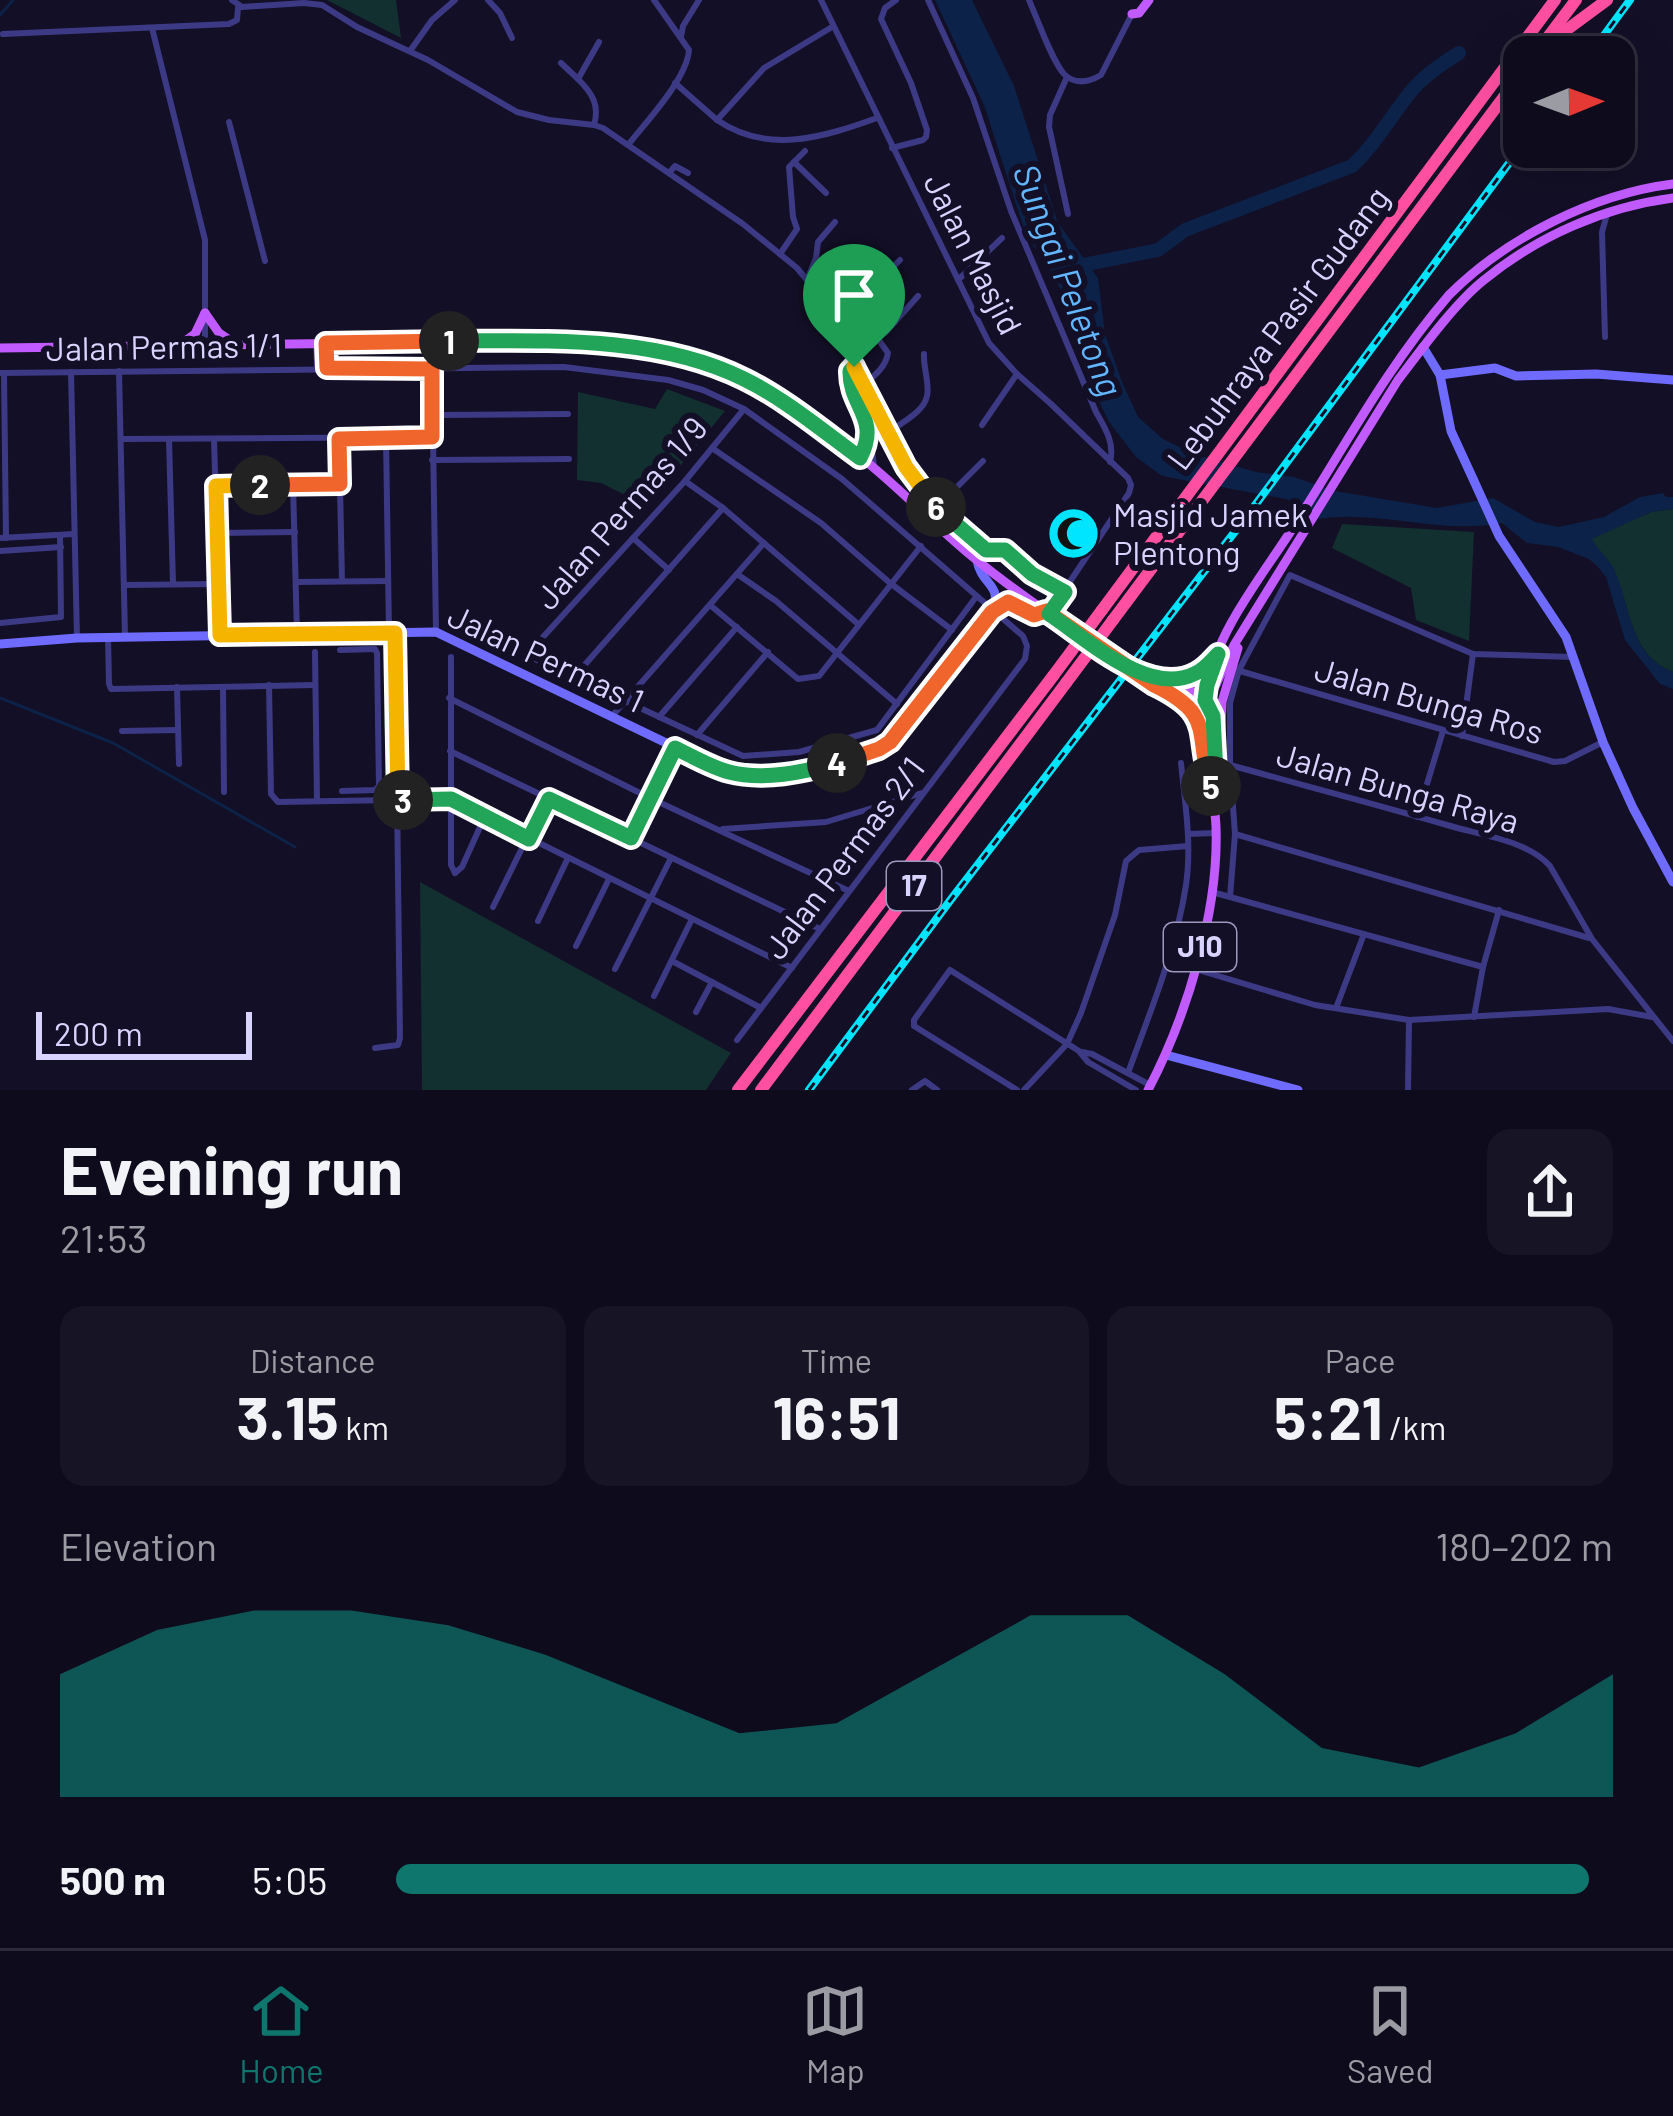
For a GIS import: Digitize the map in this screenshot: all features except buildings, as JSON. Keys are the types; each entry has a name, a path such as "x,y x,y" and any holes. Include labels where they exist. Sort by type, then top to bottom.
{"highway":[{"path":"1549,36 1576,0"},
{"path":"1560,36 1607,0"},
{"name":"Lebuhraya Pasir Gudang","path":"1108,615 1225,444 1552,3"},
{"name":"Lebuhraya Pasir Gudang","path":"761,1090 1060,679 1241,449 1503,98"},
{"name":"Lebuhraya Pasir Gudang","path":"738,1090 1060,679"}],"main road":[{"path":"1134,0 1132,14 1139,14 1149,0"},
{"name":"J10","path":"1205,700 1382,382 1435,312 1462,283 1562,215 1629,191 1673,184"},
{"name":"J10","path":"1332,476 1423,347 1482,281 1586,219 1673,198"},
{"path":"179,346 195,334 206,313 219,333 238,345"},
{"path":"0,348 580,340 722,368 860,458 977,560 1047,612 1154,685 1205,700"},
{"name":"J10","path":"1149,1088 1166,1055 1195,969 1212,892 1216,833 1204,745 1207,685 1226,634 1304,522"},
{"path":"1214,796 1224,690 1247,627"},
{"path":"1165,680 1201,671 1218,654"},
{"path":"1139,673 1205,700"},
{"path":"1173,693 1193,711 1204,745"},
{"name":"J10","path":"1205,700 1213,716 1216,773"}],"street":[{"path":"410,51 432,20 455,0"},
{"path":"488,0 512,38"},
{"path":"628,145 688,60 689,50 654,0"},
{"path":"681,37 699,0"},
{"name":"Jalan Masjid","path":"820,0 989,343 1110,462"},
{"path":"892,148 923,140 927,130 881,19 885,8 896,0"},
{"path":"928,0 973,98 1011,211 1109,436 1110,462 1131,485 1065,592 1047,612 1034,615 1008,602 992,612"},
{"path":"1029,0 1067,76 1086,82 1101,75 1132,14"},
{"path":"3,34 235,22 239,17 235,3 317,4 505,107 528,117 594,125 742,224 807,280 906,467 932,504 986,550 1005,550 1032,574 1065,592"},
{"path":"717,120 764,68 833,26"},
{"path":"152,28 205,240 205,346"},
{"path":"578,79 599,42"},
{"path":"561,63 597,105 594,125"},
{"path":"1067,76 1048,127 1068,214"},
{"path":"675,83 717,120 740,133 786,141 831,135 877,118"},
{"path":"229,122 265,261"},
{"path":"780,254 797,229 790,167 805,152"},
{"path":"794,162 826,193"},
{"path":"669,173 675,166 688,173"},
{"path":"1605,338 1602,232 1609,211"},
{"path":"1586,219 1602,232"},
{"path":"807,280 818,242 835,222"},
{"path":"958,280 1002,238"},
{"path":"833,327 900,260"},
{"path":"870,290 896,322"},
{"path":"849,357 878,339 918,296"},
{"path":"853,394 878,373 889,356 878,339"},
{"path":"321,343 327,368"},
{"path":"317,368 321,343"},
{"path":"1423,347 1440,375 1451,431 1499,536 1566,637 1603,742 1672,878"},
{"path":"889,432 926,401 923,354"},
{"path":"854,367 849,376 868,422 875,470"},
{"name":"Jalan Permas 1/1","path":"2,373 587,368 668,380 744,409 842,479 1022,636 1027,646"},
{"path":"1440,375 1495,368 1516,376 1596,374 1673,380"},
{"path":"432,369 436,632"},
{"path":"119,371 125,637"},
{"path":"71,372 77,638"},
{"path":"2,373 3,538 75,534"},
{"path":"982,424 1017,374"},
{"name":"Jalan Permas 1/9","path":"574,677 535,658 533,648 744,409"},
{"path":"432,415 568,414"},
{"path":"860,458 868,422"},
{"path":"121,439 432,437"},
{"path":"375,1048 398,1046 400,1038 397,722 386,438"},
{"path":"169,439 172,584"},
{"path":"214,439 220,635"},
{"path":"339,439 342,581"},
{"path":"712,448 821,523 952,630"},
{"path":"432,460 569,459"},
{"path":"932,504 951,493 983,461"},
{"path":"685,481 859,625"},
{"path":"216,486 340,484"},
{"path":"293,485 297,634"},
{"path":"944,515 951,493"},
{"path":"723,508 574,677 742,756 800,752 877,730 976,597"},
{"path":"217,533 295,532"},
{"path":"0,623 61,617 60,535"},
{"path":"633,538 669,570"},
{"path":"612,717 764,543"},
{"path":"710,605 798,679 819,676 921,546"},
{"path":"0,551 61,547"},
{"path":"977,560 980,574 998,598 992,612"},
{"path":"737,574 897,704"},
{"path":"1230,897 1235,834 1230,703 1239,670 1290,575 1473,654 1574,657"},
{"path":"296,582 388,581"},
{"path":"124,585 219,584"},
{"name":"Jalan Permas 1","path":"0,644 108,637 436,632 723,770 753,775 808,770 890,742 992,612"},
{"path":"659,717 737,628"},
{"path":"108,637 111,689 315,685"},
{"name":"Jalan Permas 2/1","path":"737,1040 1024,658 1027,646"},
{"path":"340,650 376,650 379,785 375,790 342,791"},
{"path":"315,652 316,801"},
{"path":"698,735 767,652"},
{"path":"1462,736 1473,654"},
{"path":"451,657 454,874 462,867 484,816"},
{"name":"Jalan Bunga Ros","path":"1239,670 1554,761 1564,761 1603,742"},
{"path":"223,686 224,792"},
{"path":"269,686 273,799 278,802 451,799 791,968"},
{"path":"178,687 179,764"},
{"path":"449,698 650,799 849,891"},
{"path":"378,723 397,722"},
{"path":"122,731 178,730"},
{"path":"1418,817 1443,731"},
{"path":"631,838 675,748"},
{"path":"450,752 821,929"},
{"path":"1128,1073 1173,945 1186,882 1188,835 1181,763"},
{"name":"Jalan Bunga Raya","path":"1230,765 1541,856 1592,939 1673,1041"},
{"path":"720,829 826,822 925,792"},
{"path":"493,907 549,799"},
{"path":"1188,835 1216,833"},
{"path":"1235,834 1592,939"},
{"path":"1136,1090 1090,1063 1079,1051 1066,1043 950,970 914,1019 914,1026 1021,1090 1066,1043 1102,959 1131,854 1188,846"},
{"path":"538,921 568,858"},
{"path":"615,969 671,858"},
{"path":"576,946 609,879"},
{"path":"1212,892 1483,967"},
{"path":"1474,1018 1499,910"},
{"path":"654,996 692,919"},
{"path":"1568,931 1582,922"},
{"path":"1336,1008 1364,934"},
{"path":"672,961 761,1008"},
{"path":"1195,969 1315,1005 1408,1020 1608,1009 1653,1017"},
{"path":"696,1012 712,982"},
{"path":"1408,1020 1408,1090"},
{"path":"1079,1051 1149,1088"},
{"path":"1166,1055 1298,1090"},
{"path":"912,1090 925,1081 937,1090"},
{"path":"1117,1090 1124,1082"}],"green space":[{"path":"327,0 396,0 401,38"},
{"path":"667,389 725,411 647,506 601,483 577,480 578,392 655,409"},
{"path":"1673,509 1673,672 1658,664 1639,642 1613,569 1591,538 1651,512"},
{"path":"1342,524 1474,532 1469,641 1416,620 1411,588 1332,548"},
{"path":"420,882 731,1053 706,1090 422,1090"}],"water":[{"name":"Sungai Peletong","path":"935,0 972,0 1014,86 1058,223 1098,278 1105,334 1138,417 1163,439 1194,454 1256,472 1437,508 1493,498 1535,522 1559,527 1604,517 1640,497 1663,493 1673,497 1673,509 1651,512 1592,539 1614,569 1639,642 1658,664 1673,672 1673,689 1660,684 1625,640 1606,577 1589,559 1558,547 1527,543 1502,523 1455,526 1363,517 1318,519 1286,499 1162,476 1136,457 1109,422 1084,370 1067,302 1026,235 984,105"}],"waterway":[{"path":"0,15 13,0"},
{"name":"Sungai Peletong","path":"1073,267 1158,250 1185,230 1352,166 1418,84 1459,53"},
{"path":"0,698 113,743 295,847"}],"railway":[{"path":"1603,36 1630,0"},
{"path":"809,1090 1505,168"}],"place":[{"name":"Masjid Jamek Plentong","path":"1074,534"}],"route":[{"path":"854,367 850,383 868,422 860,458 750,382 722,368 676,357 580,340 326,343 327,368 432,369 432,437 339,439 340,484 216,486 220,635 395,633 398,800 451,799 529,839 549,799 631,838 675,748 723,770 753,775 808,770 879,749 890,742 992,612 1012,603 1034,615 1046,611 1049,614 1130,669 1139,673 1154,685 1173,693 1186,704 1198,720 1214,796 1213,716 1205,700 1218,654 1192,675 1155,678 1130,669 1049,614 1065,592 1032,574 1005,550 986,550 932,504 906,467 854,367"}]}
